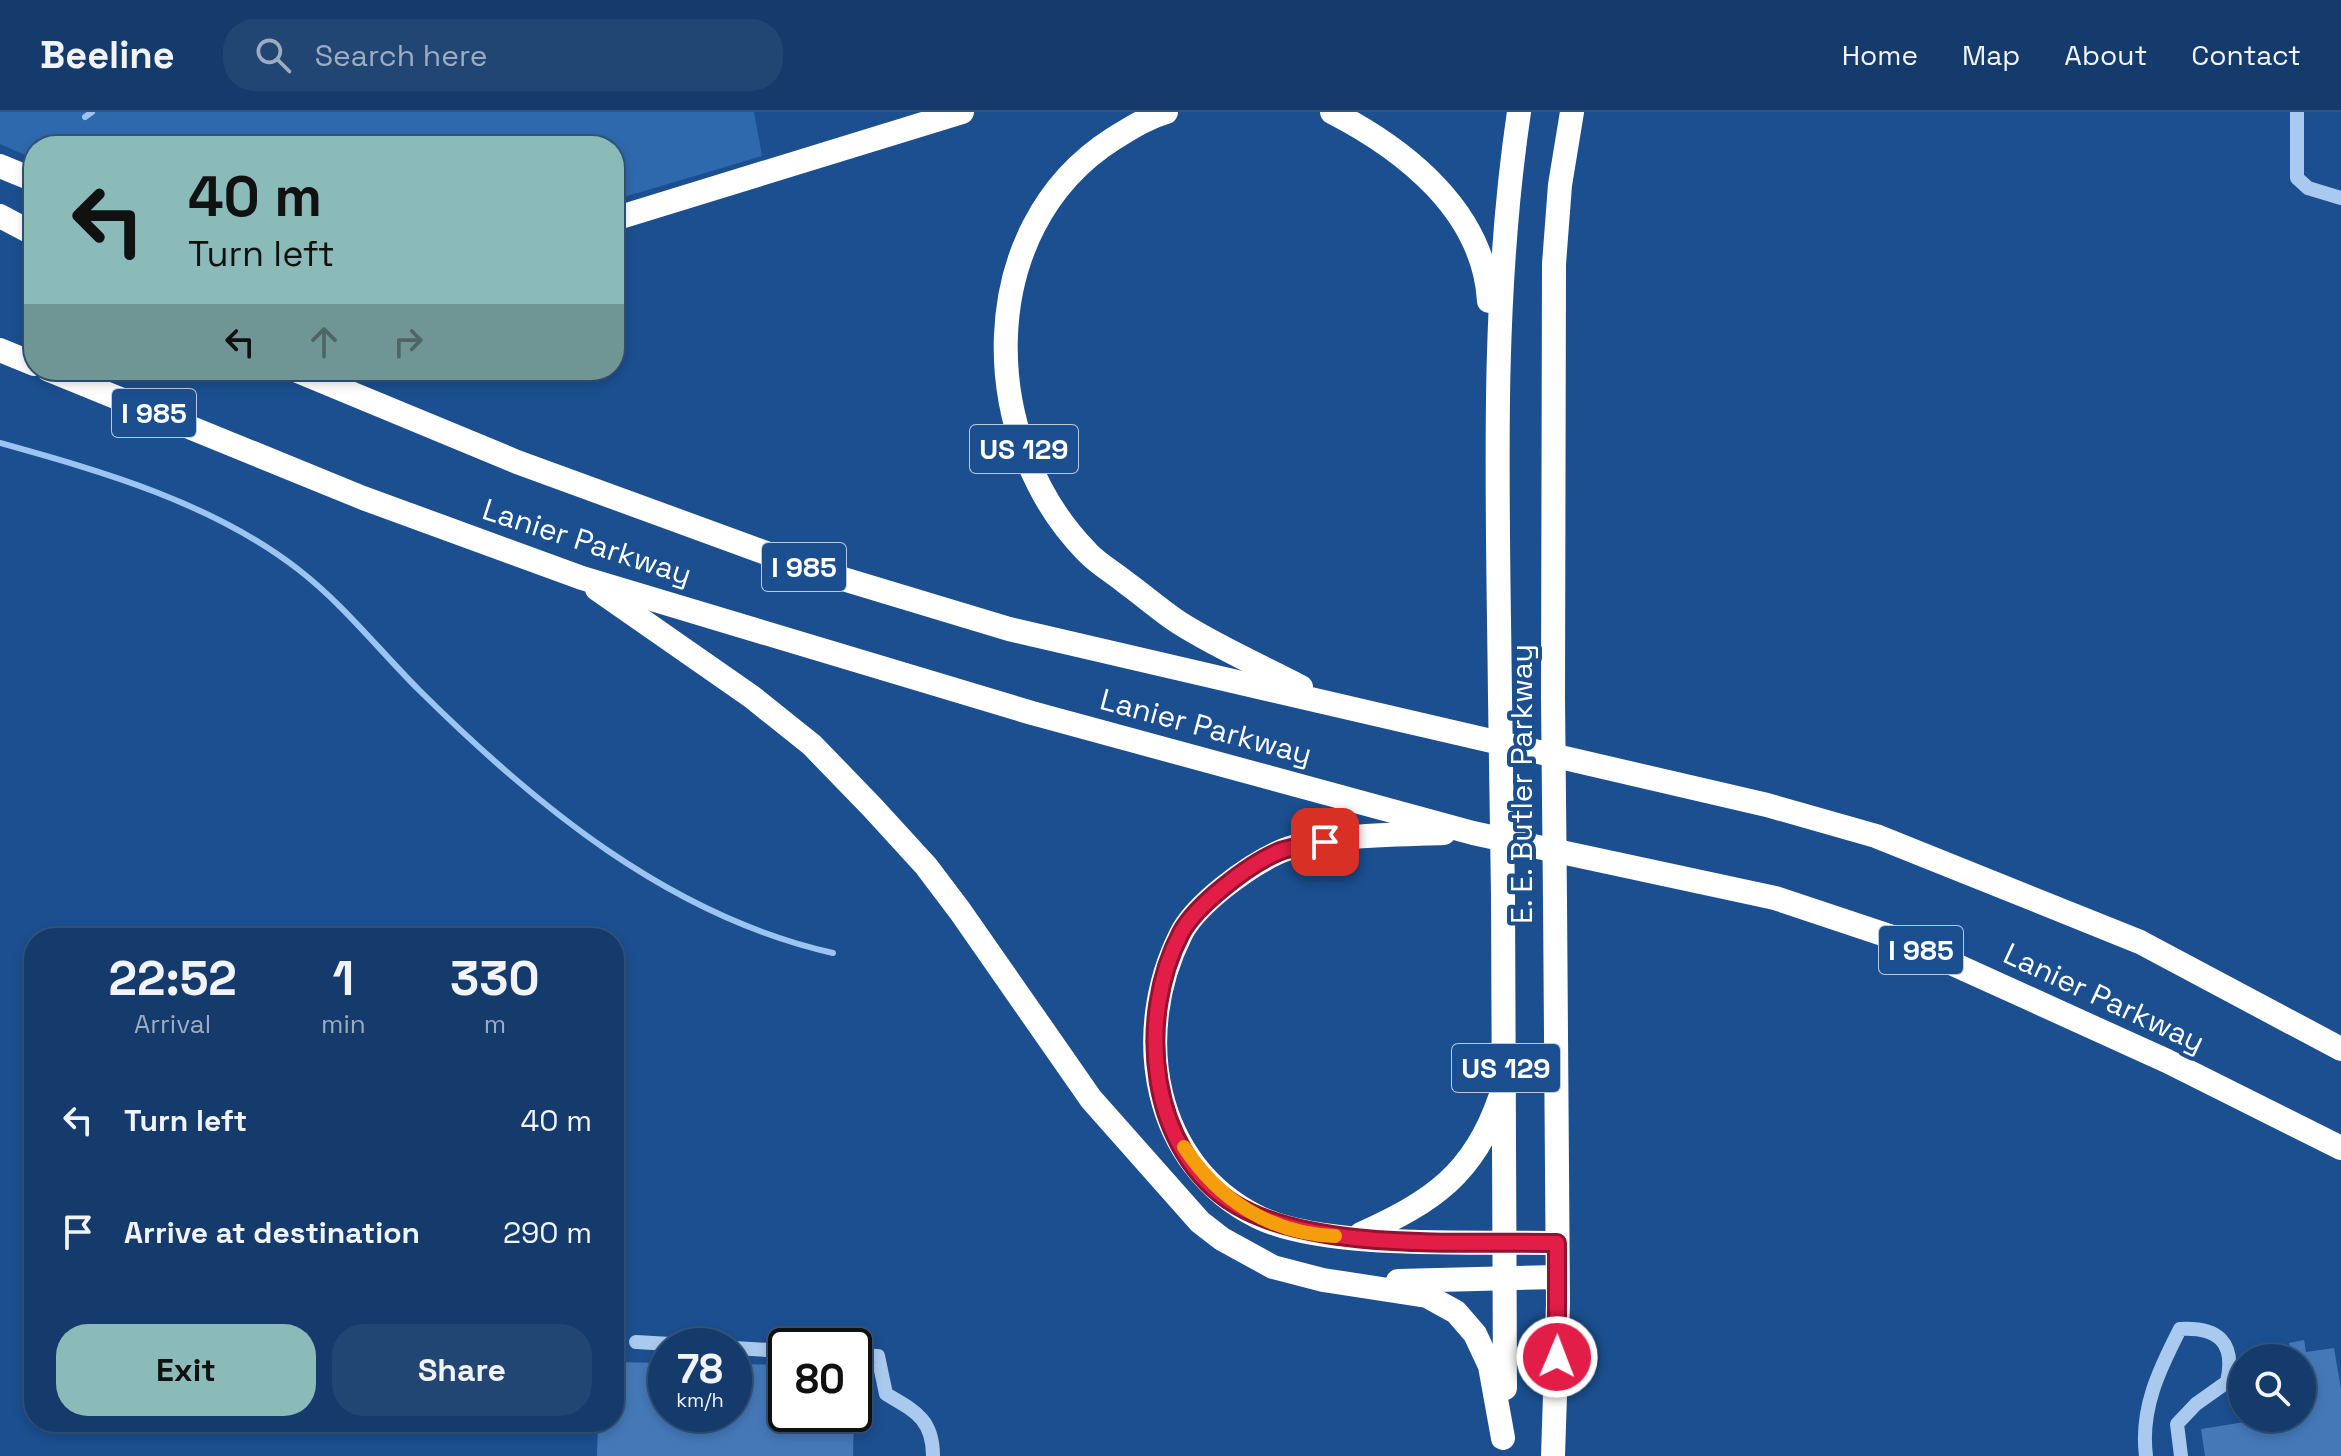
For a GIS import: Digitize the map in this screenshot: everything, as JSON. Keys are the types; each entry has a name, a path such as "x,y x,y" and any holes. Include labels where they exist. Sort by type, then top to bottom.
{"highway":[{"path":"624,216 962,112"},
{"name":"US 129","path":"1166,112 1147,118 1087,156 1048,200 1013,271 1004,348 1012,417 1030,469 1055,513 1088,554 1179,622 1332,703"},
{"name":"US 129","path":"1332,112 1384,142 1415,167 1448,198 1470,236 1488,281 1497,428"},
{"name":"E. E. Butler Parkway","path":"1502,1447 1506,1080 1497,428 1503,236 1519,112"},
{"name":"E. E. Butler Parkway","path":"1553,1456 1557,1277 1554,264 1560,185 1572,112"},
{"path":"0,166 24,176"},
{"path":"0,216 24,229"},
{"path":"0,350 24,360"},
{"name":"Lanier Parkway","path":"74,380 363,498 582,578 1032,713 1473,833 1775,898 1898,939 2167,1061 2341,1148"},
{"name":"Lanier Parkway","path":"319,380 517,462 810,569 1009,629 1767,805 1876,836 2140,942 2341,1049"},
{"path":"582,578 752,697 812,745 872,807 926,866 960,911 1091,1099 1200,1222 1222,1239 1273,1267 1427,1296 1456,1312 1475,1334 1490,1366 1502,1447"},
{"path":"1473,833 1387,835 1325,842 1278,852 1218,891 1181,932 1167,968 1153,1022 1154,1067 1166,1111 1197,1167 1233,1203 1260,1218 1306,1232 1356,1237 1557,1243"},
{"path":"1356,1237 1412,1210 1465,1168 1484,1139 1506,1080"},
{"path":"1352,1284 1557,1277"}],"street":[{"path":"2297,112 2297,178 2308,188 2341,198"},
{"path":"2146,1456 2142,1429 2156,1376 2180,1329 2202,1328 2223,1340 2232,1360 2227,1382 2196,1404 2177,1424 2181,1456"},
{"path":"636,1342 648,1343"},
{"path":"872,1356 878,1356 886,1394 918,1413 933,1435 933,1456"}],"shaded area":[{"path":"0,112 754,112 762,156 624,197 624,136 24,136 24,155 0,144"}],"building":[{"path":"2334,1348 2341,1389 2341,1456 2205,1456 2201,1429 2228,1425 2228,1432 2316,1432 2316,1351"},
{"path":"624,1362 648,1363 648,1432 752,1432 752,1364 768,1365 768,1432 854,1432 853,1456 597,1456 598,1432 624,1432"}],"waterway":[{"path":"85,117 92,112"},
{"path":"0,443 156,492 231,526 266,546 331,598 463,733 558,814 608,851 661,884 715,912 773,936 833,953"}],"slow traffic":[{"path":"1184,1147 1216,1189 1233,1203 1281,1226 1335,1236"}],"route":[{"path":"1325,842 1278,852 1218,891 1181,932 1167,968 1153,1022 1154,1067 1166,1111 1179,1139 1216,1189 1233,1203 1281,1226 1327,1236 1557,1243 1557,1357"}]}
